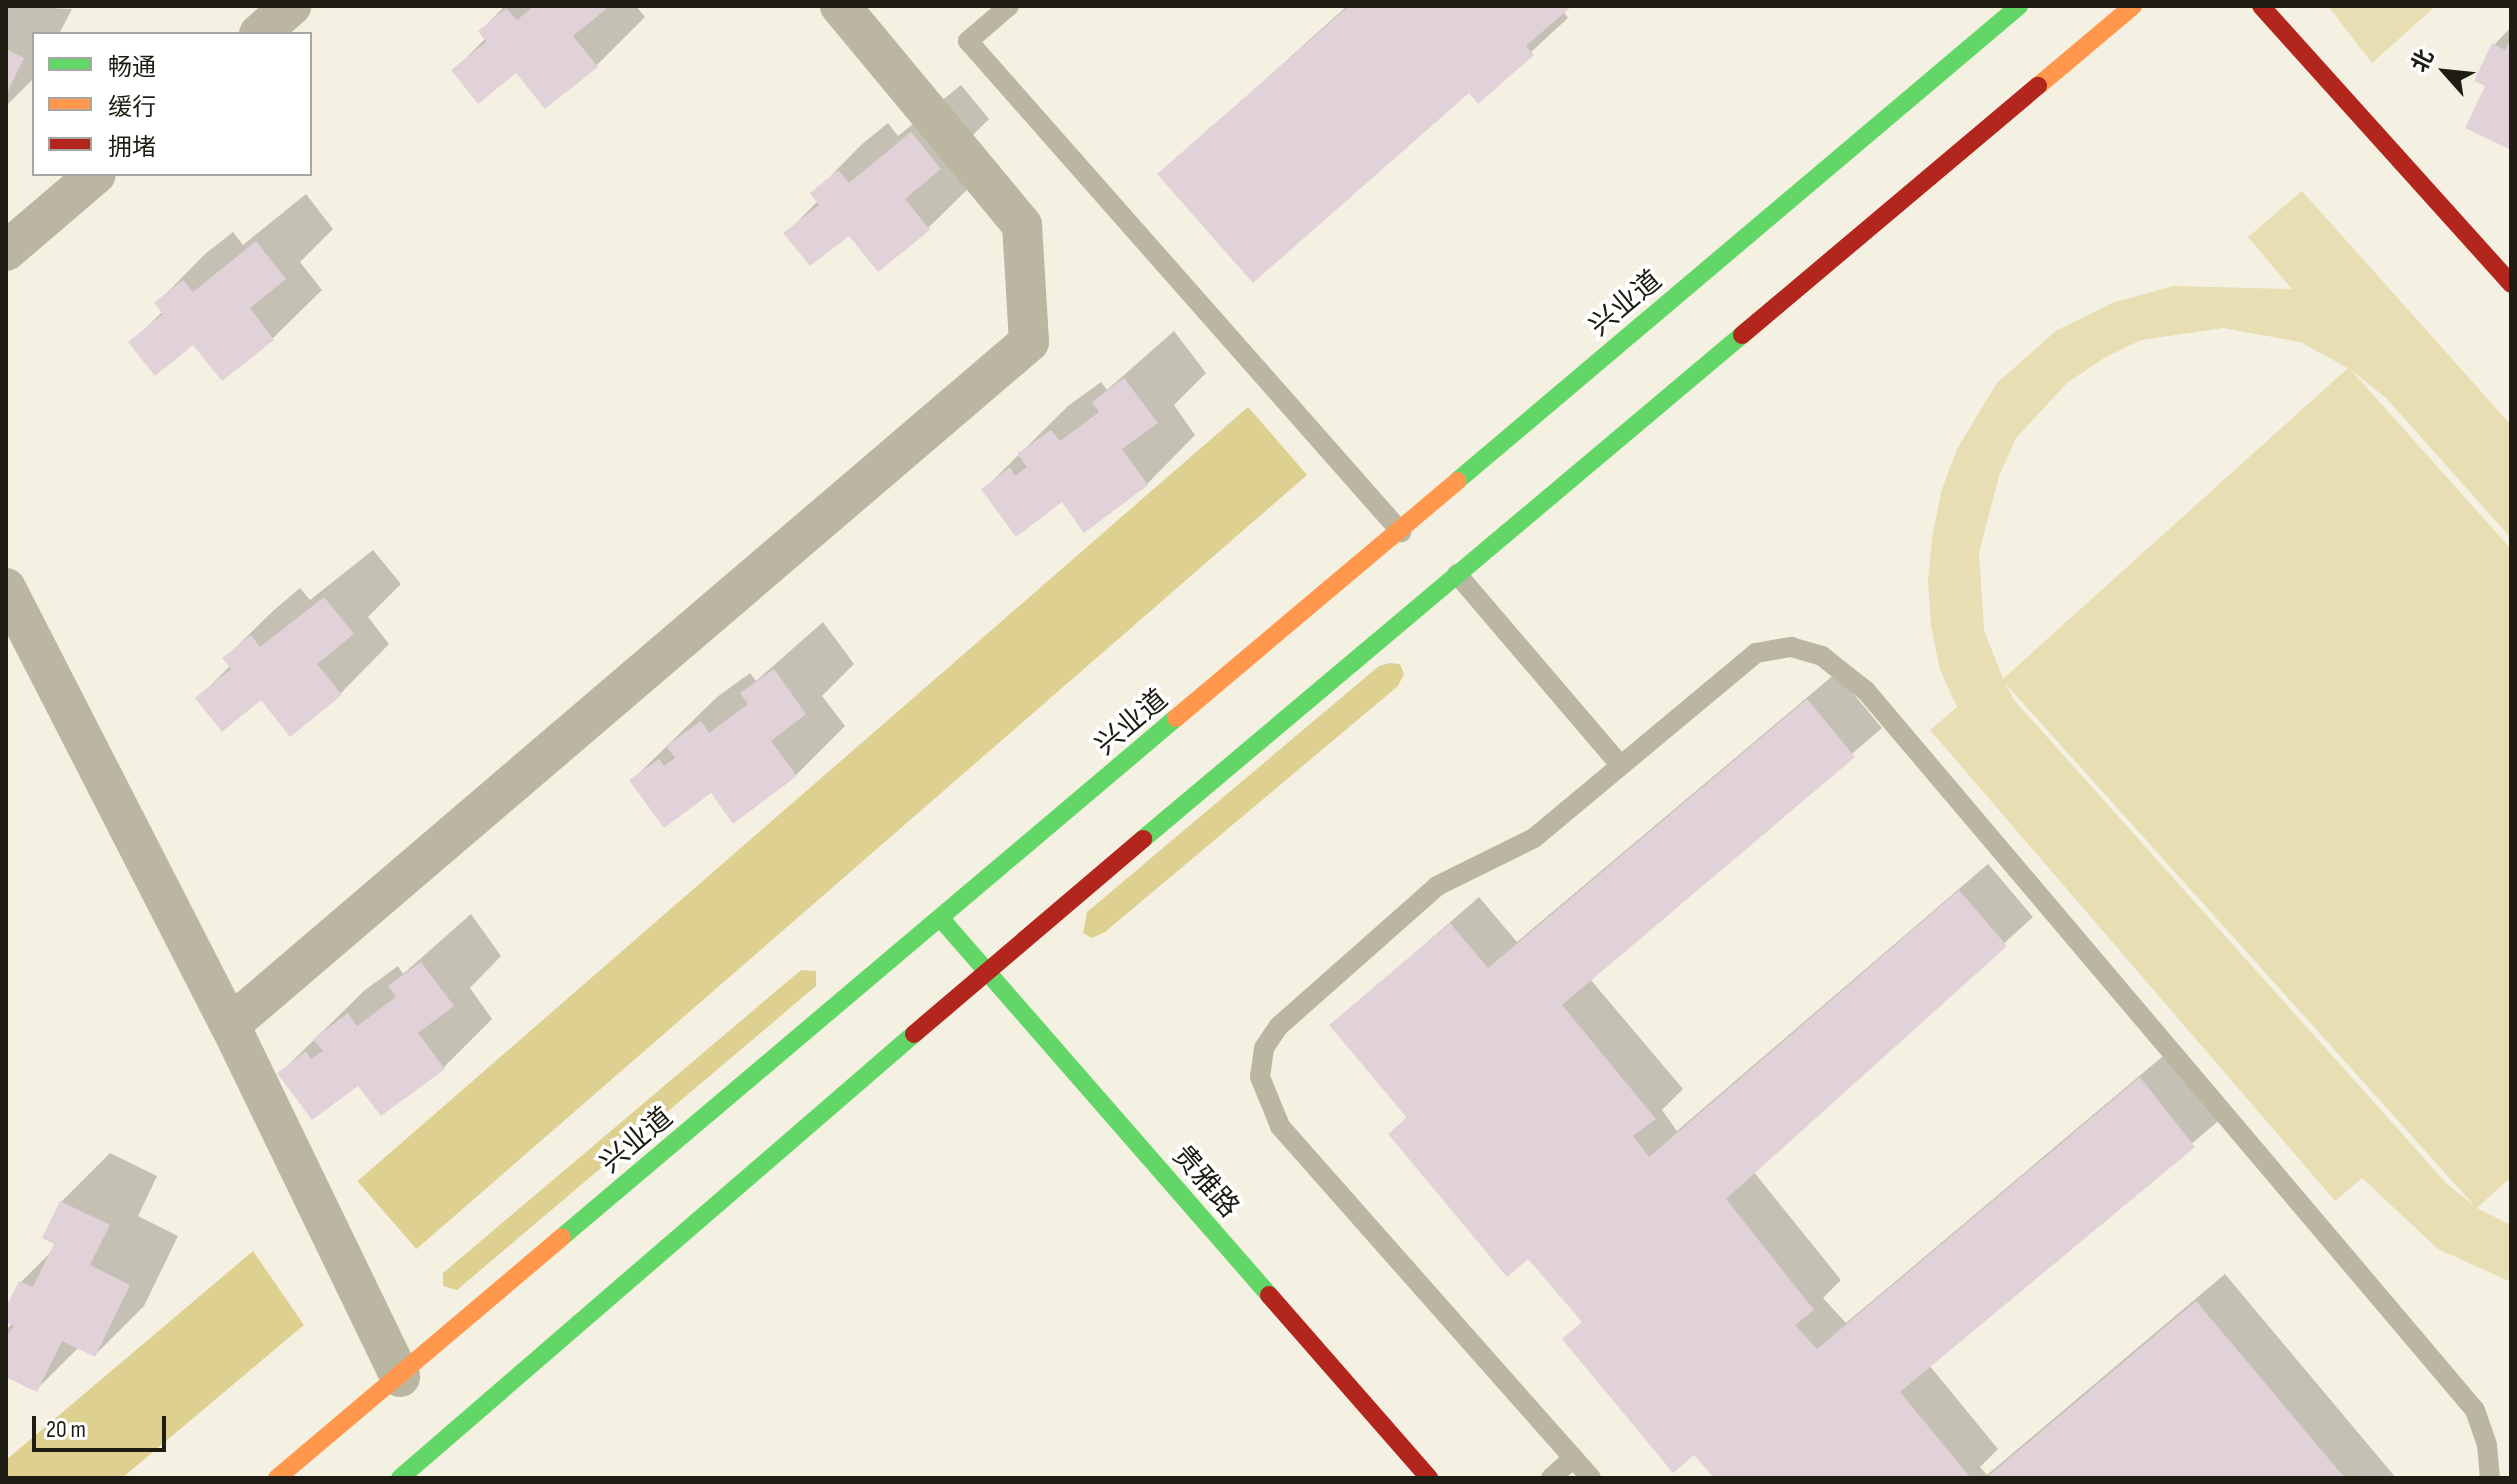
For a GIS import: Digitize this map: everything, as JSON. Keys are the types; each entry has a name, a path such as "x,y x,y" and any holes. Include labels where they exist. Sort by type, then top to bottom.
{"main road":[{"name":"兴业道","path":"277,1478 942,920 2019,6"},
{"path":"400,1478 984,973 2133,6"},
{"path":"2261,6 2511,284"},
{"name":"贵雅路","path":"942,920 984,973 1429,1478"}],"street":[{"path":"261,32 291,6"},
{"path":"230,1025 1029,342 1022,225 840,6"},
{"path":"6,251 94,176"},
{"path":"6,588 230,1025 400,1377"}],"lane":[{"path":"1009,6 968,41 1401,532"},
{"path":"1457,574 1619,764"},
{"path":"1591,1478 1280,1126 1260,1077 1264,1048 1279,1026 1437,886 1534,838 1619,764 1756,653 1791,647 1822,656 1866,691 2475,1410 2487,1445 2490,1478"},
{"path":"1551,1478 1573,1458"}],"shaded area":[{"path":"2328,6 2436,6 2372,63"},
{"path":"2302,191 2511,425 2511,538 2387,399 2350,369 2511,549 2511,1177 2477,1208 2511,1225 2511,1282 2438,1249 2362,1178 2335,1201 1930,730 1957,707 1940,670 1931,626 1928,579 1933,532 1942,489 1958,447 1997,383 2057,330 2115,302 2174,286 2292,289 2248,237","holes":["2223,328 2300,342 2348,368 2003,679 1984,630 1979,553 1999,476 2016,438 2067,383 2104,358 2141,340","2005,683 2472,1203 2472,1204 2448,1185 2014,700"]},
{"path":"1248,407 1307,475 416,1249 357,1181"},
{"path":"1400,664 1404,674 1398,686 1105,932 1092,938 1083,933 1087,912 1379,666"},
{"path":"801,970 816,971 816,986 457,1290 443,1286 443,1273"},
{"path":"253,1251 304,1325 122,1478 6,1478 6,1460"}],"building":[{"path":"534,6 610,6 573,36 598,67 545,109 516,73 478,104 451,70 486,42 478,31 506,8 517,20"},
{"path":"1349,6 1572,6 1526,46 1534,55 1478,104 1469,93 1253,283 1157,174"},
{"path":"2511,38 2511,150 2465,128 2485,86 2474,81 2492,43 2505,50"},
{"path":"6,49 24,58 6,95"},
{"path":"911,132 941,169 905,199 930,230 878,272 849,236 810,266 783,233 819,205 810,193 838,170 849,183"},
{"path":"256,241 286,279 250,308 274,340 222,381 193,345 155,376 128,342 163,314 154,303 183,280 193,292"},
{"path":"1124,378 1158,423 1122,449 1148,485 1084,533 1062,502 1016,537 981,489 1010,467 1015,476 1027,467 1017,454 1051,430 1060,441 1099,412 1092,402"},
{"path":"324,597 354,634 317,664 342,695 290,737 261,700 222,732 195,698 231,669 222,658 251,635 260,647"},
{"path":"774,669 806,714 771,741 797,776 733,824 711,793 664,828 629,780 659,759 664,766 675,758 666,746 701,721 709,733 748,704 740,693"},
{"path":"1807,699 1855,757 1562,1005 1656,1119 1633,1136 1649,1157 1959,890 2007,946 1726,1199 1814,1310 1795,1325 1817,1349 2140,1077 2195,1147 1900,1392 1971,1478 1714,1478 1694,1455 1673,1473 1562,1339 1582,1322 1528,1259 1507,1277 1388,1134 1407,1118 1329,1025 1450,923 1488,968"},
{"path":"421,962 454,1006 418,1033 445,1069 381,1116 358,1086 312,1120 277,1073 306,1051 311,1059 323,1051 313,1039 348,1013 357,1026 396,997 388,986"},
{"path":"60,1201 110,1225 90,1265 130,1285 95,1357 62,1341 37,1392 6,1377 6,1337 14,1326 6,1322 6,1307 19,1281 33,1287 54,1244 42,1238"},
{"path":"2196,1301 2345,1478 1986,1478"}],"traffic: fast":[{"path":"1457,481 2019,6"},
{"path":"1143,839 1742,335"},
{"path":"562,1237 1176,718"},
{"path":"942,920 1269,1295"},
{"path":"400,1478 914,1034"}],"traffic: slow":[{"path":"2038,86 2133,6"},
{"path":"1176,718 1457,481"},
{"path":"277,1478 562,1237"}],"traffic: jam":[{"path":"2261,6 2511,284"},
{"path":"1742,335 2038,86"},
{"path":"914,1034 1143,839"},
{"path":"1269,1295 1429,1478"}]}
